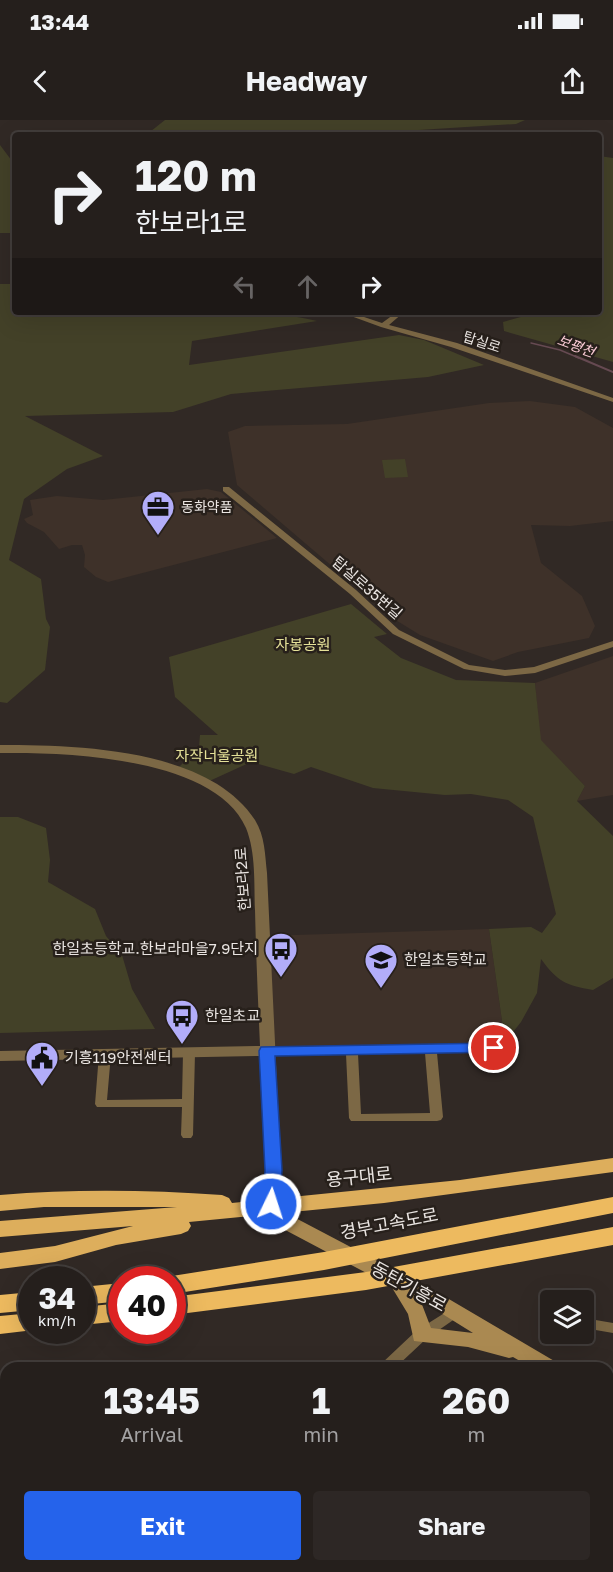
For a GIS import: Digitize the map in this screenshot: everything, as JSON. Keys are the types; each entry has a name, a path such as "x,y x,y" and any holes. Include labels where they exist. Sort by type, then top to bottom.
{"highway":[{"name":"용구대로","path":"0,1229 327,1203 465,1188 613,1165"},
{"path":"0,1203 44,1199 148,1197 275,1211"},
{"path":"44,1199 62,1204 75,1211 74,1238 55,1254"},
{"name":"경부고속도로","path":"186,1283 324,1261 613,1205"},
{"path":"0,1261 55,1254 116,1237 163,1228 275,1211"},
{"path":"186,1304 366,1281 438,1266 613,1236"},
{"path":"0,1304 18,1302"},
{"path":"0,1325 18,1323"}],"main road":[{"name":"동탄기흥로","path":"275,1211 539,1362"},
{"path":"397,1280 416,1308 422,1324 421,1335 468,1340 529,1356"}],"street":[{"name":"탑실로","path":"351,315 382,326 454,345 613,400"},
{"path":"382,326 397,315"},
{"name":"탑실로35번길","path":"226,489 354,592 396,632 467,667 505,673 535,670 613,644"},
{"name":"한보라2로","path":"0,749 103,753 176,770 205,783 229,800 247,819 258,841 275,1211"},
{"path":"0,1056 494,1048"},
{"path":"352,1051 355,1118 437,1117 431,1049"},
{"path":"188,1135 189,1053"},
{"path":"105,1054 100,1104 189,1103"},
{"path":"392,1362 421,1335 454,1312"},
{"path":"594,1325 613,1328"}],"shaded area":[{"path":"530,401 575,407 613,428 613,521 570,526 531,525 541,563 582,596 595,626 589,638 518,652 493,661 420,635 394,619 237,485 228,432 245,426 347,424 489,403"},
{"path":"207,489 221,492 277,538 108,582 96,577 84,567 85,555 82,545 59,549 44,532 24,519 33,515 30,500 57,496 103,500"},
{"path":"613,656 613,795 577,801 585,786 540,740 535,683"},
{"name":"한일초등학교","path":"489,929 505,1042 494,1048 267,1051 263,936"}],"green space":[{"path":"165,120 525,120 516,124 387,132 150,132"},
{"path":"0,145 12,161 12,233 0,233"},
{"path":"602,156 613,158 613,362 504,331 503,322 528,315 602,315"},
{"path":"0,284 12,284 12,315 274,315 317,321 192,341 189,365 399,335 424,340 484,365 428,377 231,394 173,412 25,416 103,456 67,469 24,499 9,560 41,579 46,619 50,627 45,670 7,703 0,702"},
{"path":"405,459 408,477 385,478 382,460"},
{"path":"351,604 387,634 374,637 401,658 456,680 535,683 541,740 585,786 577,801 613,836 613,978 593,990 575,986 558,978 541,959 537,993 521,1022 505,1042 489,929 531,927 542,933 556,914 533,817 508,800 471,794 445,795 373,788 311,767 294,774 251,762 205,783 176,770 199,747 200,735 218,735 175,697 169,657"},
{"path":"0,817 18,817 46,828 50,860 48,882 95,909 106,936 122,955 132,989 155,1029 0,1033"}],"waterway":[{"name":"보평천","path":"531,343 560,350 579,358"},
{"name":"보평천","path":"575,356 613,372"}],"place":[{"name":"동화약품","path":"158,536"},
{"name":"한일초등학교.한보라마을7.9단지","path":"281,978"},
{"name":"한일초등학교","path":"381,989"},
{"name":"한일초교","path":"182,1045"},
{"name":"기흥119안전센터","path":"42,1087"}],"route":[{"path":"271,1204 273,1170 267,1051 494,1048"}],"park label":[{"name":"자봉공원","path":"303,645"},
{"name":"자작너울공원","path":"217,756"}]}
